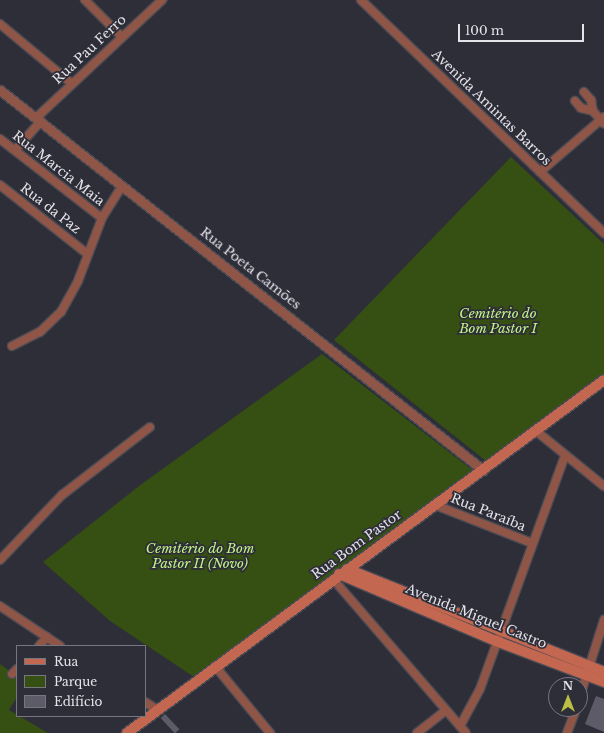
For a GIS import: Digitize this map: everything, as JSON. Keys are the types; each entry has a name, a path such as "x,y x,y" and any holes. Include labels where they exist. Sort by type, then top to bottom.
{"main road":[{"name":"Rua Bom Pastor","path":"127,733 604,380"},
{"name":"Avenida Miguel Castro","path":"340,574 375,585 498,637 587,671 604,682"},
{"name":"Avenida Miguel Castro","path":"587,671 604,672"}],"street":[{"path":"85,0 122,37"},
{"name":"Rua Pau Ferro","path":"15,150 38,119 71,83 162,0"},
{"name":"Avenida Amintas Barros","path":"361,0 604,233"},
{"path":"0,24 71,83"},
{"name":"Rua Poeta Camões","path":"0,90 483,470"},
{"path":"584,92 591,100 593,111"},
{"path":"540,172 603,120 593,111 581,108 575,101"},
{"name":"Rua Marcia Maia","path":"0,139 102,218"},
{"name":"Rua da Paz","path":"0,185 86,253"},
{"name":"Rua da Paz","path":"12,346 40,332 61,312 80,275 86,253 102,218 122,186"},
{"path":"0,560 67,490 150,428"},
{"path":"536,431 604,486"},
{"path":"460,726 480,689 564,455"},
{"name":"Rua Paraíba","path":"435,505 532,543"},
{"path":"340,574 446,710 466,733"},
{"path":"0,606 59,645"},
{"path":"585,677 604,620"},
{"path":"40,645 47,637"},
{"path":"216,666 270,733"},
{"path":"146,703 158,710"},
{"path":"418,733 446,710"},
{"path":"567,733 573,717"}],"green space":[{"name":"Cemitério do Bom Pastor I","path":"511,157 604,244 604,376 486,461 334,340"},
{"name":"Cemitério do Bom Pastor II (Novo)","path":"322,354 475,472 194,677 110,621 43,562 139,486"},
{"path":"0,664 16,675 16,699 9,710 16,714 16,717 21,717 48,733 0,733"}],"building":[{"path":"596,696 604,699 604,732 585,724"},
{"path":"165,714 179,729 175,733 161,718"}]}
